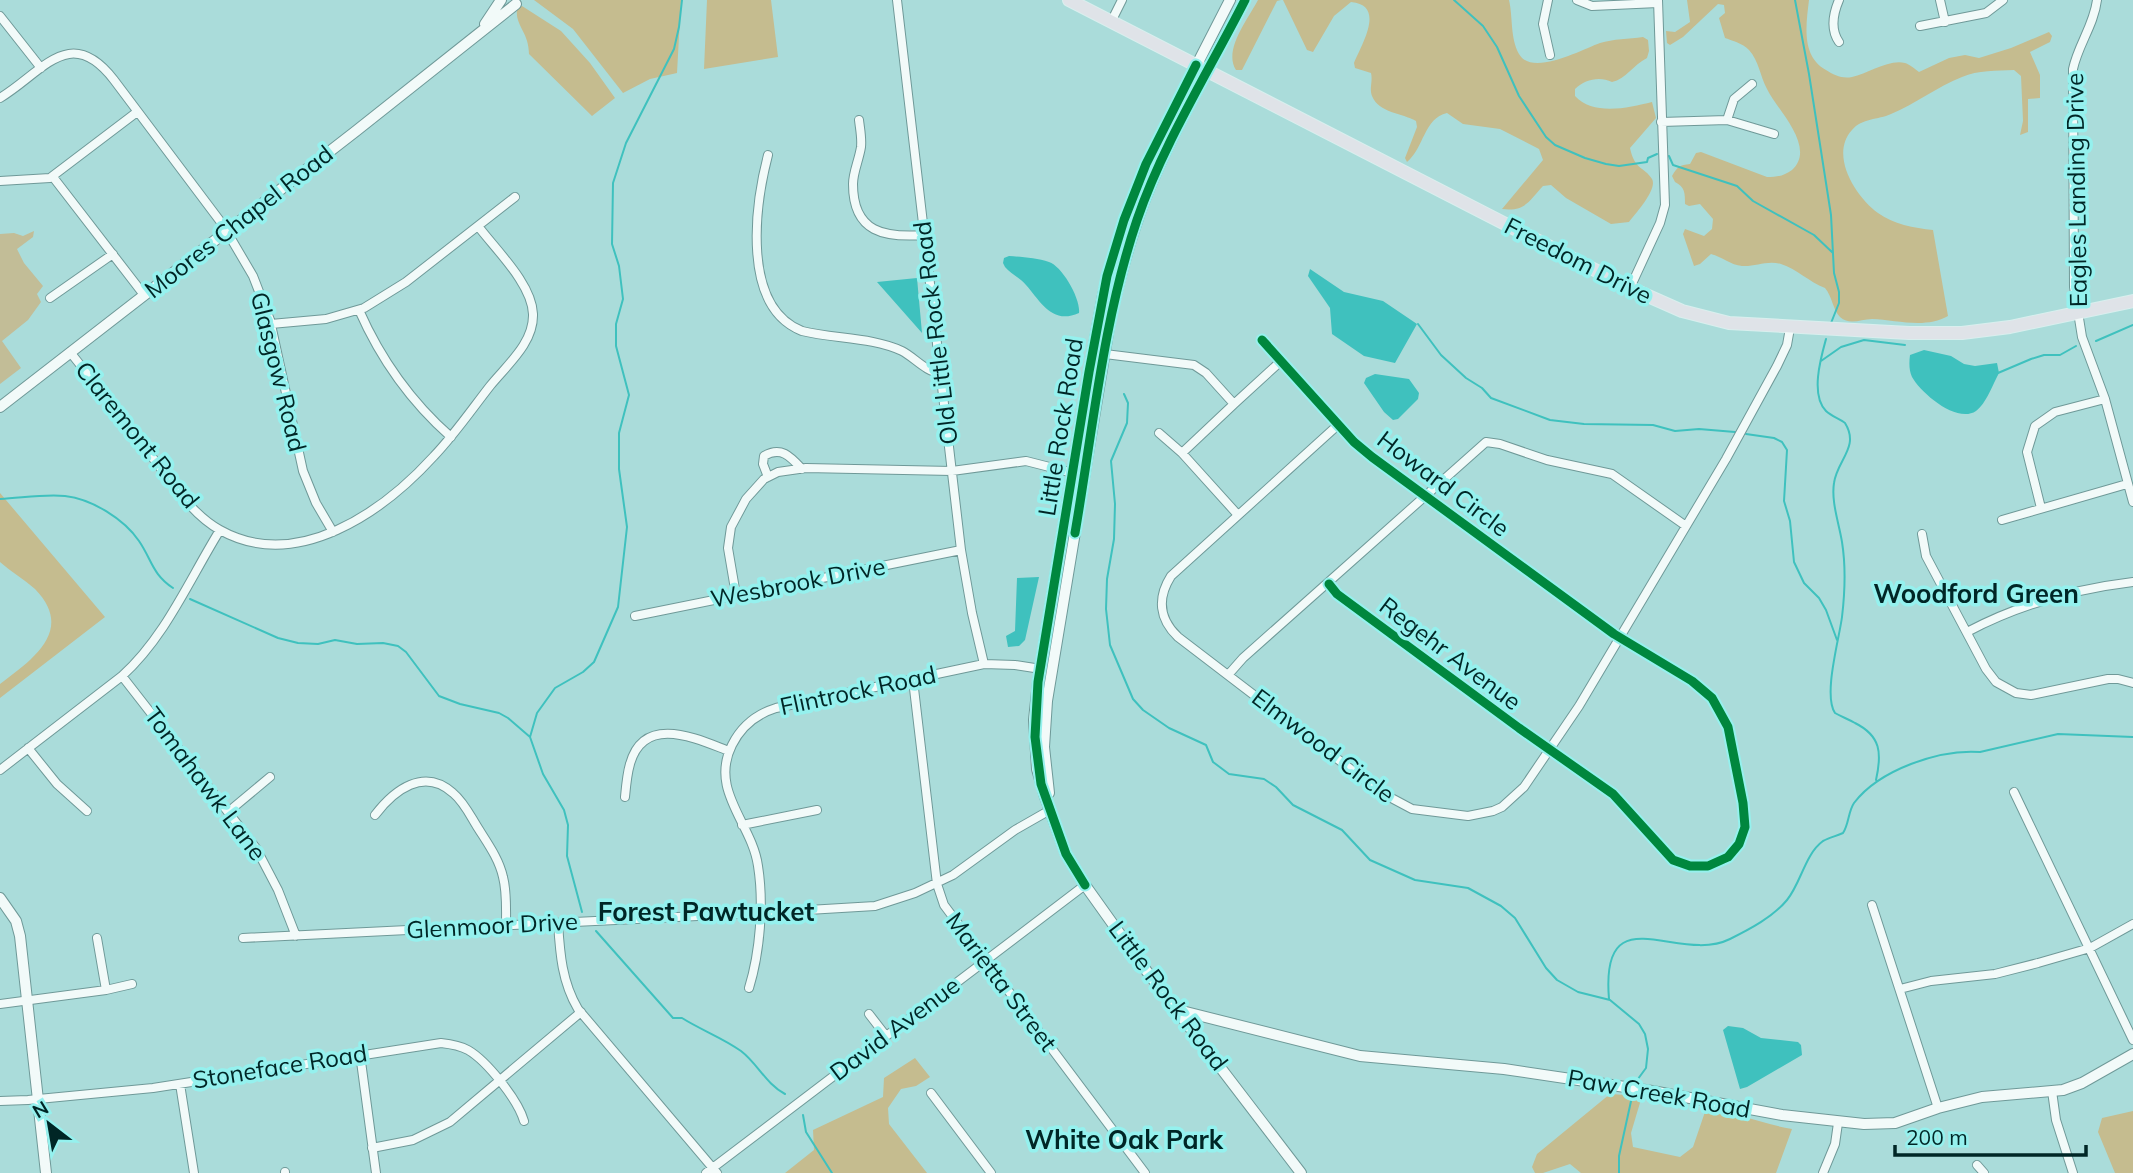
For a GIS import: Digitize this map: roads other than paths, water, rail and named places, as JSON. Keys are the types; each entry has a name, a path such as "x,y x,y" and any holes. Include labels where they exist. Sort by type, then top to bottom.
{"main road":[{"path":"476,34 501,0 511,5 519,2"},
{"name":"Freedom Drive","path":"1069,0 1630,288 1696,316 1729,323 1790,328 1962,333 2010,327 2133,301"},
{"name":"Little Rock Road","path":"1230,0 1146,164 1115,250 1103,295 1041,669 1034,720 1035,753 1041,784 1066,854 1085,885 1301,1173"},
{"name":"Little Rock Road","path":"1050,810 1044,747 1047,701 1121,273 1137,221 1157,172 1245,0"},
{"path":"476,34 519,2"},
{"name":"Moores Chapel Road","path":"0,407 377,115 476,34"},
{"path":"0,898 9,908 20,936 46,1173"},
{"name":"Paw Creek Road","path":"1178,1010 1360,1056 1482,1066 1642,1089 1838,1123 1887,1124 1982,1097 2052,1091 2082,1083 2133,1054"}],"street":[{"name":"Old Little Rock Road","path":"897,0 961,550 984,664"},
{"path":"1111,22 1122,0"},
{"path":"1548,0 1543,24 1550,55"},
{"path":"1577,0 1592,6 1658,1 1664,210 1630,288"},
{"path":"1839,0 1833,29 1839,42"},
{"path":"1940,0 1945,22"},
{"path":"1920,26 1986,13 2003,0"},
{"name":"Eagles Landing Drive","path":"2096,0 2095,13 2073,69 2074,287 2087,351 2105,399 2133,502"},
{"path":"0,16 41,68 0,98"},
{"name":"Glasgow Road","path":"41,68 65,54 84,54 103,66 227,232 253,276 271,324 303,471 332,532"},
{"path":"1727,120 1734,99 1752,84"},
{"path":"0,181 53,177 137,111"},
{"path":"859,120 860,149 853,184 855,203 860,214 874,230 886,235 925,235"},
{"path":"1661,122 1727,120 1774,134"},
{"path":"768,155 759,193 757,221 763,286 777,314 802,331 887,346 940,373"},
{"path":"53,177 146,294"},
{"path":"271,324 326,319 359,310 406,282 514,197"},
{"name":"Claremont Road","path":"70,352 188,503 220,530 244,540 279,545 303,542 332,532 396,492 427,464 451,437 527,340 533,320 531,301 526,289 478,226"},
{"path":"50,298 113,254"},
{"path":"359,310 396,379 430,419 451,437"},
{"name":"Elmwood Circle","path":"1339,425 1171,576 1162,595 1163,615 1172,631 1382,793 1412,809 1460,816 1493,811 1518,793 1551,751 1686,526 1777,366 1787,345 1790,328"},
{"name":"Howard Circle","path":"1262,340 1339,425 1372,457 1620,638 1695,683 1719,708 1731,741 1743,803 1745,827 1739,844 1728,857 1708,866 1681,864 1665,853 1613,794 1551,751"},
{"path":"1105,354 1194,365 1206,373 1234,404"},
{"path":"1182,453 1281,360"},
{"path":"2041,508 2027,452 2035,426 2054,412 2105,399"},
{"path":"1159,433 1182,453 1238,515"},
{"name":"Elmwood Circle","path":"1228,675 1243,658 1329,584 1479,447 1492,442 1547,460 1612,474 1686,526"},
{"path":"768,477 763,464 764,456 771,452 780,451 791,457 802,469"},
{"path":"736,595 728,548 731,527 746,499 768,477 778,472 802,469 952,471 1026,461 1073,473"},
{"path":"2002,520 2127,484"},
{"path":"0,770 122,676 159,635 220,530"},
{"path":"1922,534 1926,556 1966,632 1990,675 2004,688 2017,693 2040,694 2108,679 2118,678 2133,683"},
{"name":"Wesbrook Drive","path":"635,616 961,550"},
{"path":"1966,632 1993,618 2031,604 2133,582"},
{"name":"Regehr Avenue","path":"1329,584 1337,594 1551,751"},
{"name":"Flintrock Road","path":"729,751 740,732 755,718 768,711 984,664 1041,669"},
{"name":"Tomahawk Lane","path":"122,676 256,848 268,868 296,936"},
{"name":"Marietta Street","path":"912,680 937,884 950,915 1145,1173"},
{"path":"625,797 632,757 643,742 655,735 680,733 729,751 725,782 758,864 757,957 749,988"},
{"path":"28,748 57,784 87,811"},
{"path":"228,812 270,777"},
{"path":"375,815 393,795 408,785 428,782 452,791 499,864 505,885 506,926"},
{"path":"2014,792 2133,1040"},
{"path":"742,825 817,810"},
{"name":"Glenmoor Drive","path":"243,938 759,914 875,906 937,884 969,865 1015,830 1050,810"},
{"name":"David Avenue","path":"712,1171 1085,885"},
{"path":"1872,905 1938,1108"},
{"path":"558,923 563,973 572,998 712,1171"},
{"path":"1899,989 1931,981 1995,974 2090,948 2133,924"},
{"path":"97,938 106,990"},
{"path":"0,1004 132,984"},
{"path":"372,1148 412,1140 435,1131 461,1115 581,1012"},
{"path":"869,1014 886,1036"},
{"name":"Stoneface Road","path":"0,1101 38,1100 180,1084 435,1043 451,1044 475,1055 516,1101 524,1121"},
{"path":"360,1054 376,1173"},
{"path":"180,1084 194,1173"},
{"path":"2052,1091 2056,1120 2073,1173"},
{"path":"931,1093 992,1173"},
{"path":"1823,1173 1835,1144 1838,1123"},
{"path":"1978,1165 1984,1173"}],"water":[{"path":"1009,256 1054,265 1065,276 1074,292 1079,313 1061,316 1048,310 1024,283 1005,267 1004,258"},
{"path":"1310,269 1344,292 1383,301 1417,324 1395,363 1364,356 1332,334 1330,308 1308,276"},
{"path":"917,278 922,333 877,282"},
{"path":"1924,350 1951,356 1964,364 1975,366 1997,363 1999,373 1980,408 1968,414 1959,413 1940,405 1923,391 1912,377 1909,364 1910,355"},
{"path":"1375,374 1409,379 1419,393 1418,399 1398,419 1393,420 1384,412 1364,383 1366,378"},
{"path":"1039,577 1025,640 1019,646 1008,647 1006,636 1015,631 1017,578"},
{"path":"1728,1026 1743,1028 1761,1038 1798,1042 1802,1055 1740,1089 1723,1030"}],"waterway":[{"path":"530,737 537,713 555,688 583,672 594,662 618,607 627,527 619,469 619,433 629,395 616,346 616,324 623,299 619,266 612,244 613,183 626,143 674,49 682,0"},
{"path":"1454,0 1483,26 1497,47 1519,96 1546,137 1555,145 1585,158 1619,166 1647,162 1648,158 1657,154"},
{"path":"1795,0 1831,215 1834,273 1839,292 1839,303 1831,323"},
{"path":"1669,156 1673,165 1737,186 1753,201 1814,235 1833,253"},
{"path":"1418,324 1441,355 1491,398 1550,420 1584,424 1653,425 1675,431 1699,429 1735,432"},
{"path":"2096,341 2133,325"},
{"path":"1826,339 1818,376 1819,396 1826,411 1845,423 1850,439 1833,490 1845,580 1842,617 1831,681 1832,705 1835,713 1864,728 1875,740 1879,754 1876,780"},
{"path":"1821,361 1841,347 1864,340 1905,345"},
{"path":"1998,373 2044,355 2060,355 2076,346"},
{"path":"1124,394 1128,403 1127,423 1111,461 1115,504 1114,539 1107,579 1106,609 1110,645 1133,699 1143,710 1169,728 1206,745 1213,762 1229,774 1264,779 1293,805 1342,830 1370,860 1415,880 1468,888 1501,906 1515,918 1546,968 1557,980 1578,992 1610,1000 1639,1024 1645,1034 1648,1049 1646,1068 1635,1083"},
{"path":"1746,434 1774,438 1782,442 1787,450 1784,501 1790,521 1794,562 1804,583 1819,598 1826,610 1837,640"},
{"path":"0,499 65,496 86,501 106,511 133,533 156,572 173,588"},
{"path":"190,599 278,638 298,643 318,644 335,640 398,646 406,652 439,696 508,718 530,737 543,774 564,810 568,825 567,856 582,912"},
{"path":"1609,999 1609,967 1617,949 1630,940 1710,945 1730,939 1775,912 1792,893 1807,861 1817,847 1823,841 1843,833 1854,803 1865,791 1894,772 1929,758 1980,752 2058,734 2133,737"},
{"path":"596,931 673,1018 682,1018 741,1051 772,1085 785,1094"},
{"path":"1619,1173 1619,1156 1633,1092"},
{"path":"803,1115 806,1132 832,1173"}],"district":[{"name":"Woodford Green","path":"1976,594"},
{"name":"Forest Pawtucket","path":"706,912"},
{"name":"White Oak Park","path":"1124,1140"}]}
